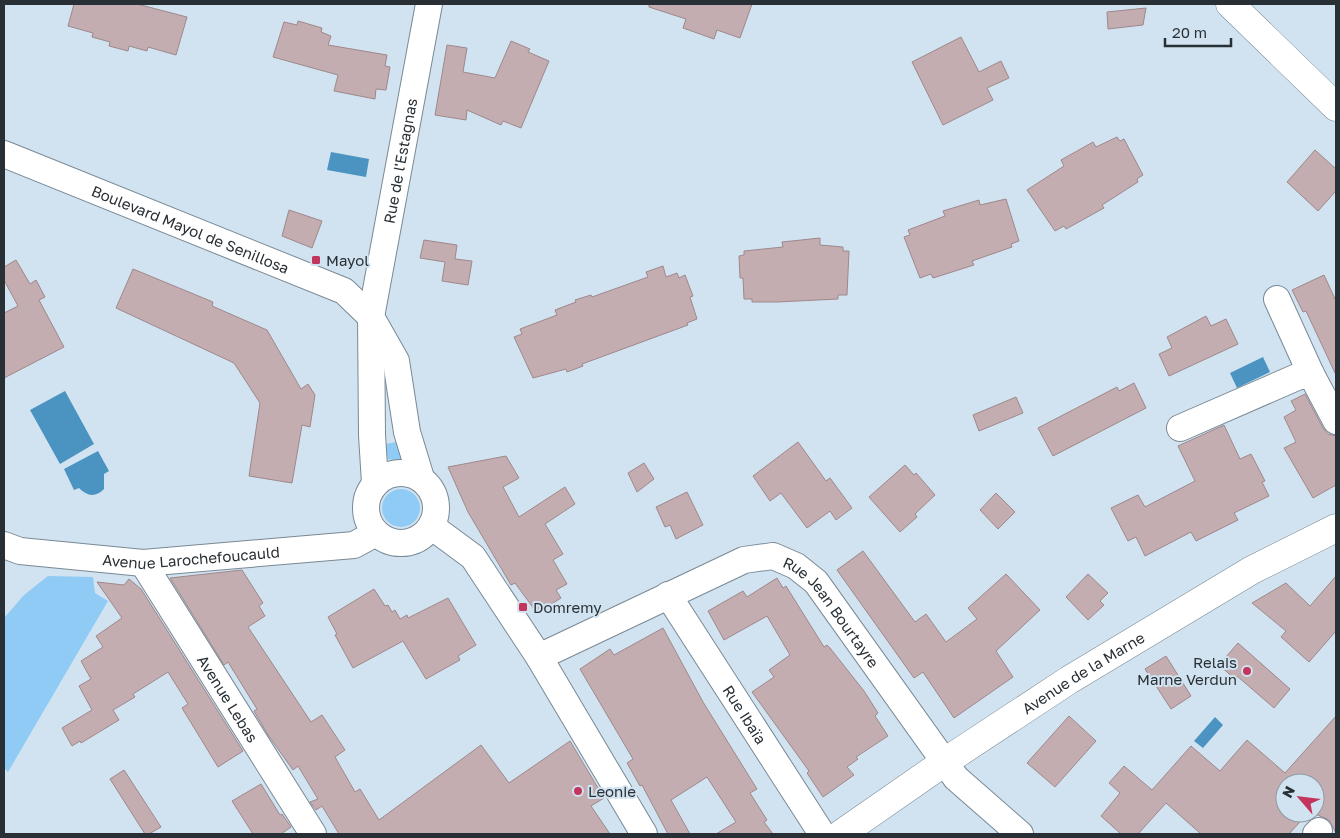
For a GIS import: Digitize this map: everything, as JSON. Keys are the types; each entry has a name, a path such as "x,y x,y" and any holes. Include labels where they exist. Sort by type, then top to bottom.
{"main road":[{"path":"1230,4 1336,107"},
{"name":"Avenue de la Marne","path":"841,834 946,760 1069,680 1236,579 1336,528"}],"street":[{"name":"Rue de l'Estagnas","path":"371,317 429,4"},
{"name":"Boulevard Mayol de Senillosa","path":"4,154 344,291 371,317 396,361 407,432 421,478"},
{"path":"1277,300 1311,374 1336,421"},
{"path":"371,317 372,435 376,483"},
{"path":"1180,428 1297,377 1311,374"},
{"path":"402,472 421,478 434,495 437,505 431,526 424,534 405,542 395,542 376,532 370,524 366,508 369,492 376,483 383,477 402,472"},
{"path":"431,526 473,557 539,657 644,834"},
{"name":"Avenue Larochefoucauld","path":"9,555 143,562 354,545 376,532"},
{"name":"Rue Jean Bourtayre","path":"539,657 744,560 772,556 796,566 816,582 946,760 956,778 1020,834"},
{"name":"Avenue Lebas","path":"143,562 313,834"},
{"name":"Rue Ibaïa","path":"668,595 822,834"}],"shaded area":[{"path":"331,152 369,159 366,177 327,170"},
{"path":"1263,357 1270,372 1237,388 1230,373"},
{"path":"65,391 94,444 60,464 30,410"},
{"path":"403,441 405,458 400,461 388,459 385,444"},
{"path":"98,451 109,471 104,474 104,489 94,495 85,493 79,488 74,490 64,469"},
{"path":"401,489 415,494 420,508 415,522 401,527 387,522 382,508 387,494"},
{"path":"48,576 93,577 95,593 108,601 8,772 4,768 4,618 24,595"},
{"path":"1215,717 1223,725 1203,748 1194,741"}],"building":[{"path":"74,4 137,4 187,17 176,55 148,47 147,51 129,46 128,51 109,46 110,42 92,37 93,33 68,26"},
{"path":"649,4 752,4 740,38 717,30 714,39 683,28 686,19 649,7"},
{"path":"1146,8 1143,25 1108,29 1107,12"},
{"path":"298,21 322,28 321,32 331,36 328,45 387,55 385,66 390,67 386,90 376,89 375,99 334,91 338,75 273,57 284,22 297,25"},
{"path":"961,37 979,72 1001,61 1009,78 987,88 993,100 943,125 912,62"},
{"path":"511,41 530,49 528,52 549,61 521,128 503,121 501,125 467,110 466,120 435,115 447,45 467,48 463,72 495,78"},
{"path":"1117,137 1120,141 1124,139 1143,175 1137,179 1138,182 1102,205 1104,208 1066,229 1064,226 1055,231 1027,190 1064,166 1061,160 1093,142 1096,147"},
{"path":"1315,150 1336,169 1336,191 1318,211 1287,182"},
{"path":"1006,199 1019,241 1011,244 1012,247 972,261 974,265 933,278 931,274 920,278 904,237 910,235 908,230 945,216 943,211 979,200 980,205"},
{"path":"289,210 322,221 312,248 282,236"},
{"path":"820,238 820,245 843,247 843,251 849,251 847,295 838,295 838,299 777,302 752,302 752,299 744,299 743,278 740,278 739,256 744,255 744,251 783,247 782,242"},
{"path":"424,240 457,245 455,259 472,261 468,285 442,281 445,262 420,258"},
{"path":"16,260 30,284 36,280 45,297 39,300 64,347 4,378 4,313 18,306 4,280 4,267"},
{"path":"663,266 666,277 677,273 679,278 685,275 693,296 690,297 697,319 687,323 688,325 582,364 583,366 567,372 566,369 533,378 514,337 522,334 520,329 557,315 555,310 576,302 575,300 591,295 592,297 648,277 646,272"},
{"path":"133,269 213,302 212,306 267,330 301,389 308,384 315,395 310,427 302,425 292,483 249,476 260,403 234,363 116,308"},
{"path":"1324,275 1336,301 1336,375 1306,311 1303,312 1292,290"},
{"path":"1206,316 1211,326 1226,319 1238,344 1169,376 1159,354 1172,348 1167,337"},
{"path":"1134,383 1146,408 1053,456 1038,428 1117,387 1119,391"},
{"path":"1305,394 1323,428 1328,434 1336,436 1336,485 1313,498 1284,448 1296,442 1284,417 1296,410 1291,401"},
{"path":"1016,397 1023,413 979,431 973,415"},
{"path":"1224,425 1240,459 1251,454 1265,481 1262,482 1269,496 1234,513 1238,520 1196,541 1191,532 1145,556 1136,537 1128,541 1111,508 1138,495 1145,507 1195,481 1178,446"},
{"path":"798,442 826,481 830,478 852,508 836,520 830,511 807,528 781,493 770,501 753,476"},
{"path":"506,456 519,478 503,487 519,517 565,487 575,504 545,524 563,554 553,560 567,584 556,590 561,598 537,613 515,583 511,585 468,512 448,467"},
{"path":"644,463 654,479 637,492 628,473"},
{"path":"905,465 914,475 916,473 935,495 915,514 917,517 900,532 869,497"},
{"path":"687,492 703,525 676,539 670,525 665,527 656,507"},
{"path":"996,493 1015,512 998,529 980,510"},
{"path":"863,551 915,622 926,614 946,642 977,619 968,608 1006,574 1040,610 996,651 1013,677 954,718 923,672 914,678 837,570"},
{"path":"242,570 263,603 259,606 265,616 248,627 311,722 322,715 345,750 335,757 355,792 360,789 379,820 481,745 509,783 570,741 604,798 591,806 610,834 339,834 322,806 316,810 310,802 318,799 298,766 293,770 268,735 254,711 257,709 228,662 224,665 170,578"},
{"path":"1088,574 1108,593 1100,601 1104,605 1088,620 1066,597"},
{"path":"1336,576 1336,631 1309,662 1281,637 1286,631 1252,603 1286,583 1310,606"},
{"path":"777,578 783,588 786,586 824,647 827,645 830,648 864,691 878,713 875,716 888,736 856,757 858,759 847,767 854,775 823,797 807,773 809,771 752,692 774,677 769,670 790,655 767,616 724,640 708,611 743,591 747,597"},
{"path":"129,579 141,589 243,751 218,767 182,708 188,704 168,672 133,694 135,697 113,710 119,720 81,743 80,741 72,746 62,728 92,710 79,686 91,679 81,661 103,647 96,636 122,618 97,582 124,585"},
{"path":"374,589 385,606 388,605 392,612 395,610 400,619 407,615 408,618 448,598 476,645 458,656 460,660 426,679 403,641 353,668 335,635 337,634 328,617"},
{"path":"663,628 703,702 757,789 750,793 767,820 764,822 773,834 716,834 736,822 707,777 671,800 690,834 668,834 642,785 640,786 627,763 633,759 580,669 610,649 614,655"},
{"name":"Relais Marne Verdun","path":"1238,643 1290,689 1274,708 1237,676 1235,679 1219,665"},
{"path":"1166,656 1191,696 1171,709 1145,669"},
{"path":"1069,716 1096,741 1055,787 1027,763"},
{"path":"1336,716 1336,833 1329,820 1325,818 1325,773 1285,773"},
{"path":"1247,740 1285,773 1275,773 1275,823 1299,823 1289,834 1201,834 1166,803 1138,834 1121,834 1101,816 1120,793 1109,783 1124,766 1152,790 1191,746 1220,771"},
{"path":"124,770 161,827 149,834 145,834 110,779"},
{"path":"261,784 280,815 282,814 291,827 281,834 253,834 232,801"}],"place":[{"name":"Mayol","path":"316,260"},
{"name":"Domremy","path":"523,607"},
{"name":"Relais Marne Verdun","path":"1247,671"},
{"name":"Leonie","path":"578,791"}]}
